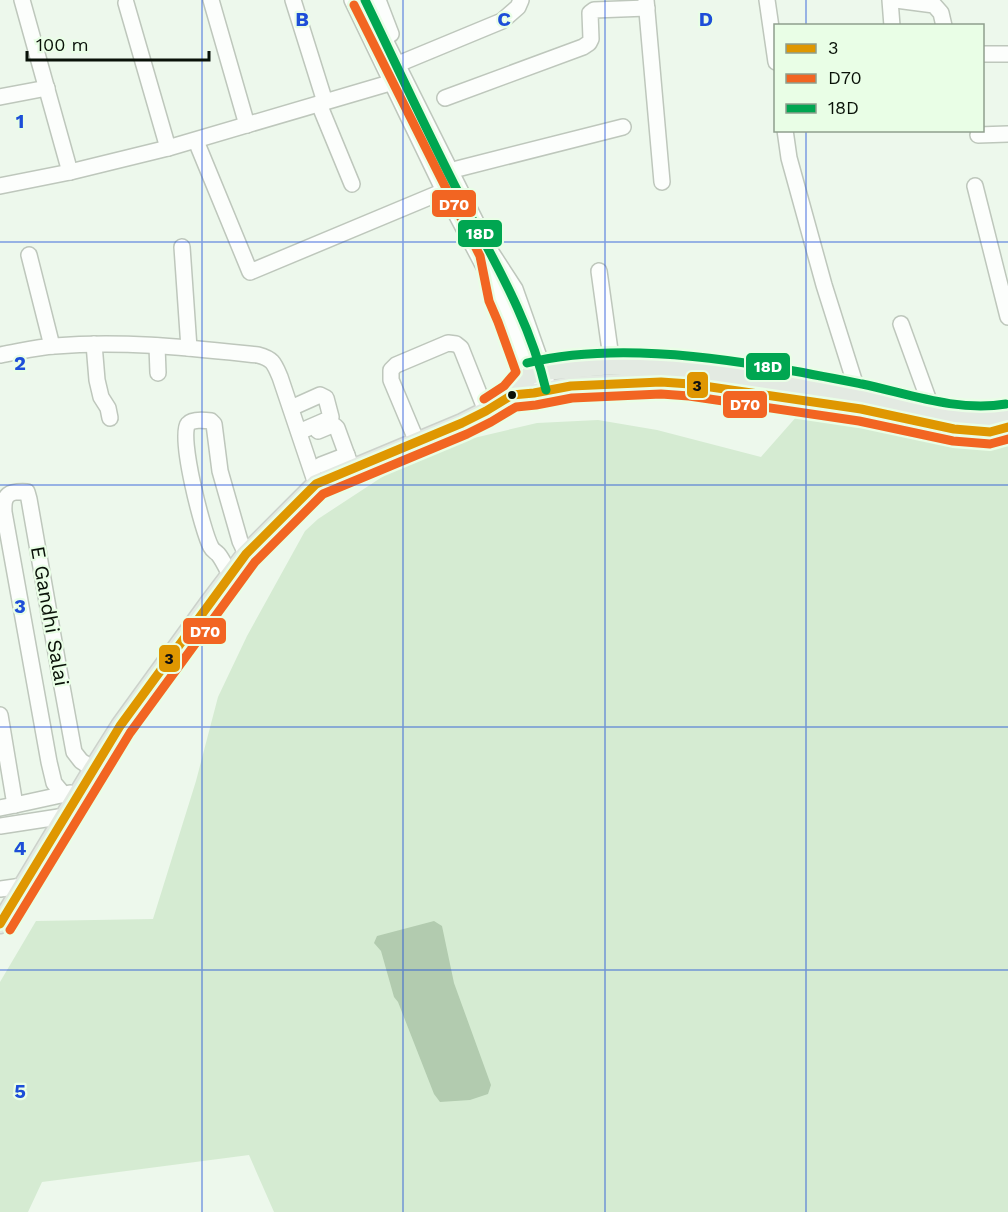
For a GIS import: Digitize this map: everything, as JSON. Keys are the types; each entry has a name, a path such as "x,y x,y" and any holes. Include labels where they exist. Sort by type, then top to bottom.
{"main road":[{"path":"0,924 65,816 72,793 93,769 127,717 230,574 246,554 321,476 349,462 417,442 462,423 539,382 612,365 707,370 860,403 954,429 990,432 1008,427"},
{"path":"539,382 571,386 661,382 690,384 933,412 958,418 995,419 1008,416"}],"street":[{"path":"22,0 70,172"},
{"path":"211,0 247,125"},
{"path":"293,0 322,103 352,184"},
{"path":"352,0 444,191 500,297 539,382"},
{"path":"365,0 491,252 515,289"},
{"path":"378,0 403,62 515,289 539,382"},
{"path":"403,62 502,21 518,7 521,0"},
{"path":"767,0 774,48"},
{"path":"890,0 892,24"},
{"path":"896,0 934,5 941,13 944,24"},
{"path":"126,3 168,148"},
{"path":"445,98 583,47 591,39 590,13 594,9 647,4 662,182"},
{"path":"984,54 1008,54"},
{"path":"0,186 70,172 196,141 393,82"},
{"path":"0,97 47,88"},
{"path":"457,169 623,127"},
{"path":"785,132 789,158 824,285 860,403"},
{"path":"978,135 1008,134"},
{"path":"196,141 250,272 444,191"},
{"path":"975,186 1008,317"},
{"path":"182,247 189,348"},
{"path":"491,252 500,297"},
{"path":"29,255 52,346"},
{"path":"599,272 612,365"},
{"path":"901,324 933,412"},
{"path":"417,442 391,380 391,370 396,365 448,343 456,344 460,348 486,411"},
{"path":"94,344 97,380 101,397 108,408 110,417"},
{"path":"0,355 52,346 94,344 169,346 268,358 274,363 321,476"},
{"path":"157,346 158,373"},
{"path":"291,408 320,395 326,398 331,417 303,435"},
{"path":"230,574 212,548 202,522 186,445 185,431 188,423 211,421 214,424 220,471 240,541 246,554"},
{"path":"303,435 335,426 349,462"},
{"name":"E Gandhi Salai","path":"49,759 4,512 3,502 11,494 27,492 29,499 74,752"},
{"path":"0,715 8,806 72,793"},
{"path":"72,793 54,783 49,759 74,752 81,761 93,769"},
{"path":"0,826 65,816"},
{"path":"0,890 22,886"}],"shaded area":[{"path":"805,407 1008,424 1008,1212 274,1212 249,1155 42,1182 28,1212 0,1212 0,982 36,921 153,919 196,781 218,697 247,636 305,531 318,519 408,460 461,441 537,423 598,420 657,430 761,457"},
{"path":"434,921 442,926 454,983 491,1085 488,1094 470,1100 440,1102 434,1094 394,997 381,951 374,943 377,936"}],"transit line":[{"name":"18D","path":"365,0 443,163 519,311 539,363 546,390"},
{"name":"D70","path":"354,5 480,256 489,301 516,372 504,386 484,399"},
{"name":"18D","path":"527,363 567,356 651,353 738,362 823,376 951,404 969,406 1006,404"},
{"name":"3","path":"0,924 120,726 246,554 316,484 462,423 512,395 571,386 661,382 690,384 861,409 954,429 990,432 1008,427"},
{"name":"D70","path":"10,930 130,733 255,562 323,494 467,434 516,407 572,398 661,394 689,396 859,421 953,441 990,444 1008,439"}]}
